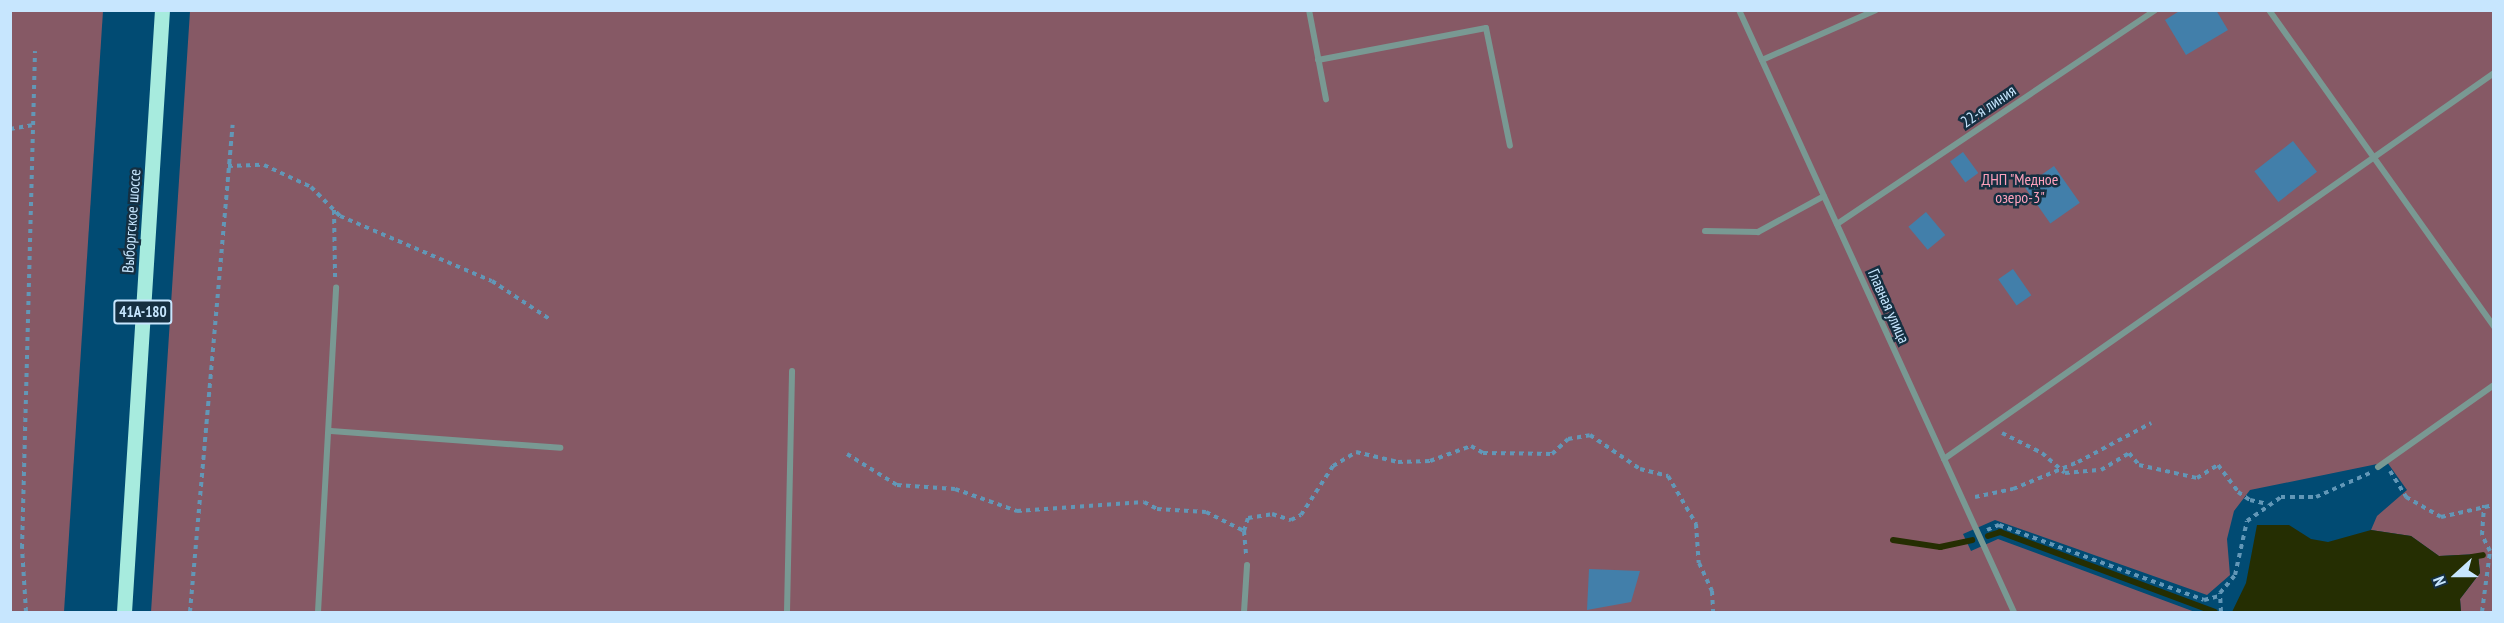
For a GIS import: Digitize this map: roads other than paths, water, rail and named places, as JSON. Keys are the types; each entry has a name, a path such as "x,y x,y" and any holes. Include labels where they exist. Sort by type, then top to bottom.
{"main road":[{"name":"Выборгское шоссе","path":"124,612 162,10"}],"street":[{"path":"1309,10 1326,99"},
{"name":"Главная улица","path":"1739,10 2014,612"},
{"path":"1762,60 1876,10"},
{"name":"22-я линия","path":"1837,224 2155,10"},
{"path":"2269,10 2376,157 2493,327"},
{"path":"1318,60 1486,28 1510,146"},
{"path":"1944,459 2493,73"},
{"path":"1705,231 1758,232 1824,196"},
{"path":"318,612 331,431 336,287"},
{"path":"787,612 792,371"},
{"path":"2381,466 2493,385"},
{"path":"331,431 560,448"},
{"path":"1244,612 1247,565"}],"waterway":[{"path":"1988,536 2000,532 2215,612"},
{"path":"1893,540 1940,547 1972,540"},
{"path":"2472,557 2483,555"}],"park label":[{"name":"ДНП \"Медное озеро-3\"","path":"2020,188"}]}
